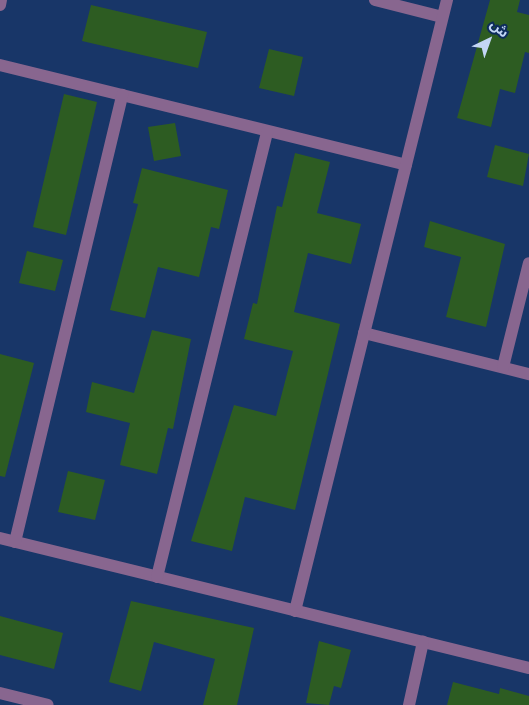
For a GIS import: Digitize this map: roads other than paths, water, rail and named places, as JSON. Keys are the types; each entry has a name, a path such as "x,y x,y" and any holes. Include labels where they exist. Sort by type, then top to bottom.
{"street":[{"path":"0,5 1,0"},
{"path":"375,0 442,17"},
{"path":"295,611 446,0"},
{"path":"0,65 406,165"},
{"path":"15,542 122,95"},
{"path":"157,577 267,131"},
{"path":"503,367 529,263"},
{"path":"364,333 529,374"},
{"path":"0,538 529,668"},
{"path":"409,705 423,642"},
{"path":"0,693 48,705"}]}
